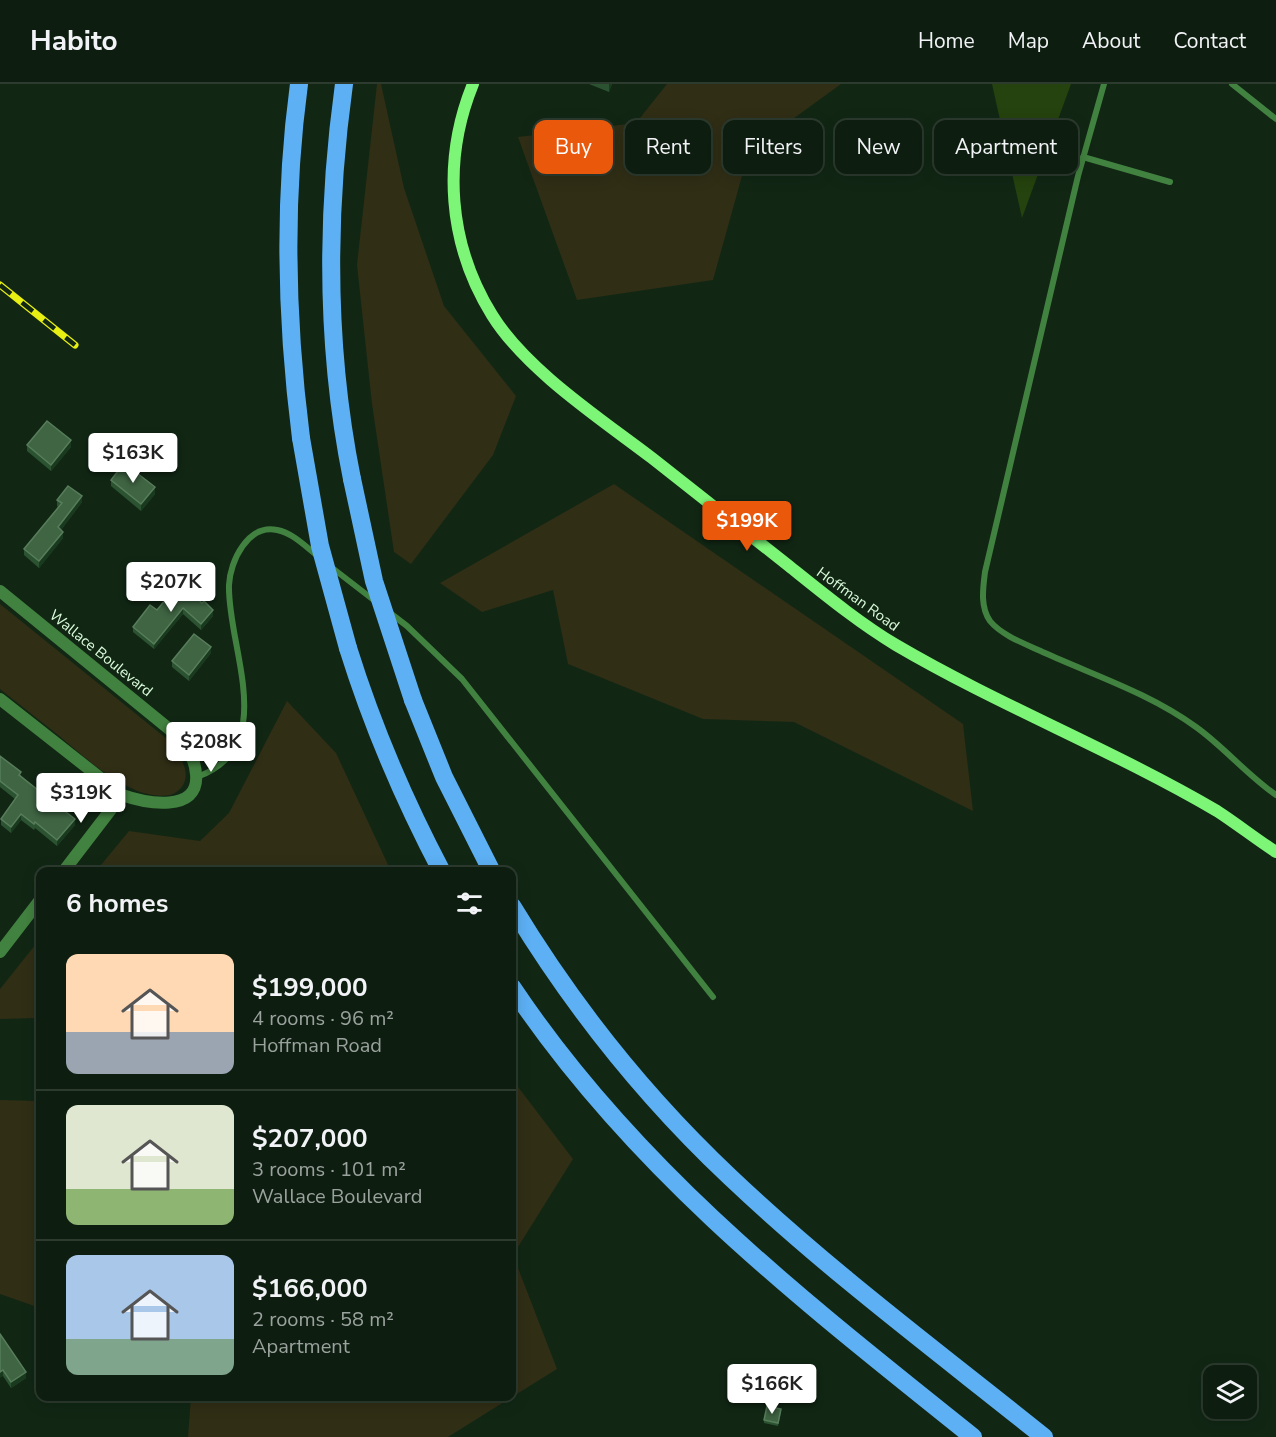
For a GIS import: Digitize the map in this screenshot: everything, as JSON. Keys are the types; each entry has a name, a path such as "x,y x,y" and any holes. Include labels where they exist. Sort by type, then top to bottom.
{"highway":[{"path":"299,84 291,166 288,268 292,352 301,438 320,546 348,648 387,755 440,867"},
{"path":"344,84 334,187 332,272 339,387 352,479 374,581 413,700 444,777 489,867"},
{"path":"516,912 561,982 609,1046 645,1089 717,1165 826,1262 1044,1437"},
{"path":"516,992 584,1086 679,1189 760,1264 973,1437"}],"street":[{"name":"Hoffman Road","path":"473,84 466,102 455,148 452,187 457,223 465,257 476,285 496,321 522,354 572,396 841,607 895,644 1161,780 1219,813 1276,852"},
{"name":"Wallace Boulevard","path":"0,591 165,724 188,749 195,763 197,777"},
{"path":"0,699 122,795 157,803 178,802 192,794 196,787 197,777"},
{"path":"67,867 122,795"},
{"path":"0,952 36,905"}],"lane":[{"path":"1104,84 1083,157 985,572 982,593 985,608 989,620 999,629 1042,652 1158,703 1196,727 1276,795"},
{"path":"1232,84 1276,119"},
{"path":"1083,157 1170,182"},
{"path":"197,777 207,774 234,752 242,729 244,706 242,675 230,605 229,584 232,569 244,544 251,537 260,531 278,530 292,536 407,626 462,679 713,997"}],"shaded area":[{"path":"377,84 381,84 404,188 444,306 516,396 493,455 411,564 394,552 372,404 357,265"},
{"path":"667,84 841,84 792,120 723,120 723,174 743,174 713,280 577,300 518,137 534,135 534,174 613,174 613,126 625,124 625,174 711,174 711,120 638,120"},
{"path":"992,84 1071,84 1058,120 1000,120"},
{"path":"1012,174 1038,174 1022,218"},
{"path":"614,484 963,724 973,811 794,722 703,719 568,664 553,590 482,612 440,583"},
{"path":"0,604 167,739 183,762 185,769 185,782 181,788 170,795 155,795 140,792 125,785 109,776 0,689"},
{"path":"287,701 336,753 389,867 99,867 129,831 200,841 229,813"},
{"path":"36,944 36,1018 0,1019 0,989"},
{"path":"516,1084 573,1159 516,1250"},
{"path":"0,1100 36,1101 36,1307 0,1294"},
{"path":"516,1263 557,1369 516,1395"},
{"path":"191,1401 506,1401 448,1437 188,1437"}],"building":[{"path":"47,421 71,440 51,465 27,445"},
{"path":"124,463 155,487 141,504 111,480"},
{"path":"68,486 82,496 58,527 63,532 39,561 24,549 62,503 57,500"},
{"path":"179,583 213,610 201,624 183,608 154,644 133,627 150,605 157,610"},
{"path":"194,634 211,647 189,675 172,661"},
{"path":"0,756 21,772 19,775 75,819 57,840 21,814 11,827 1,819 18,795 0,781"},
{"path":"0,1334 26,1372 11,1382 3,1370 0,1372"},
{"path":"767,1406 781,1409 778,1423 764,1420"}],"railway":[{"path":"0,285 75,345"}]}
